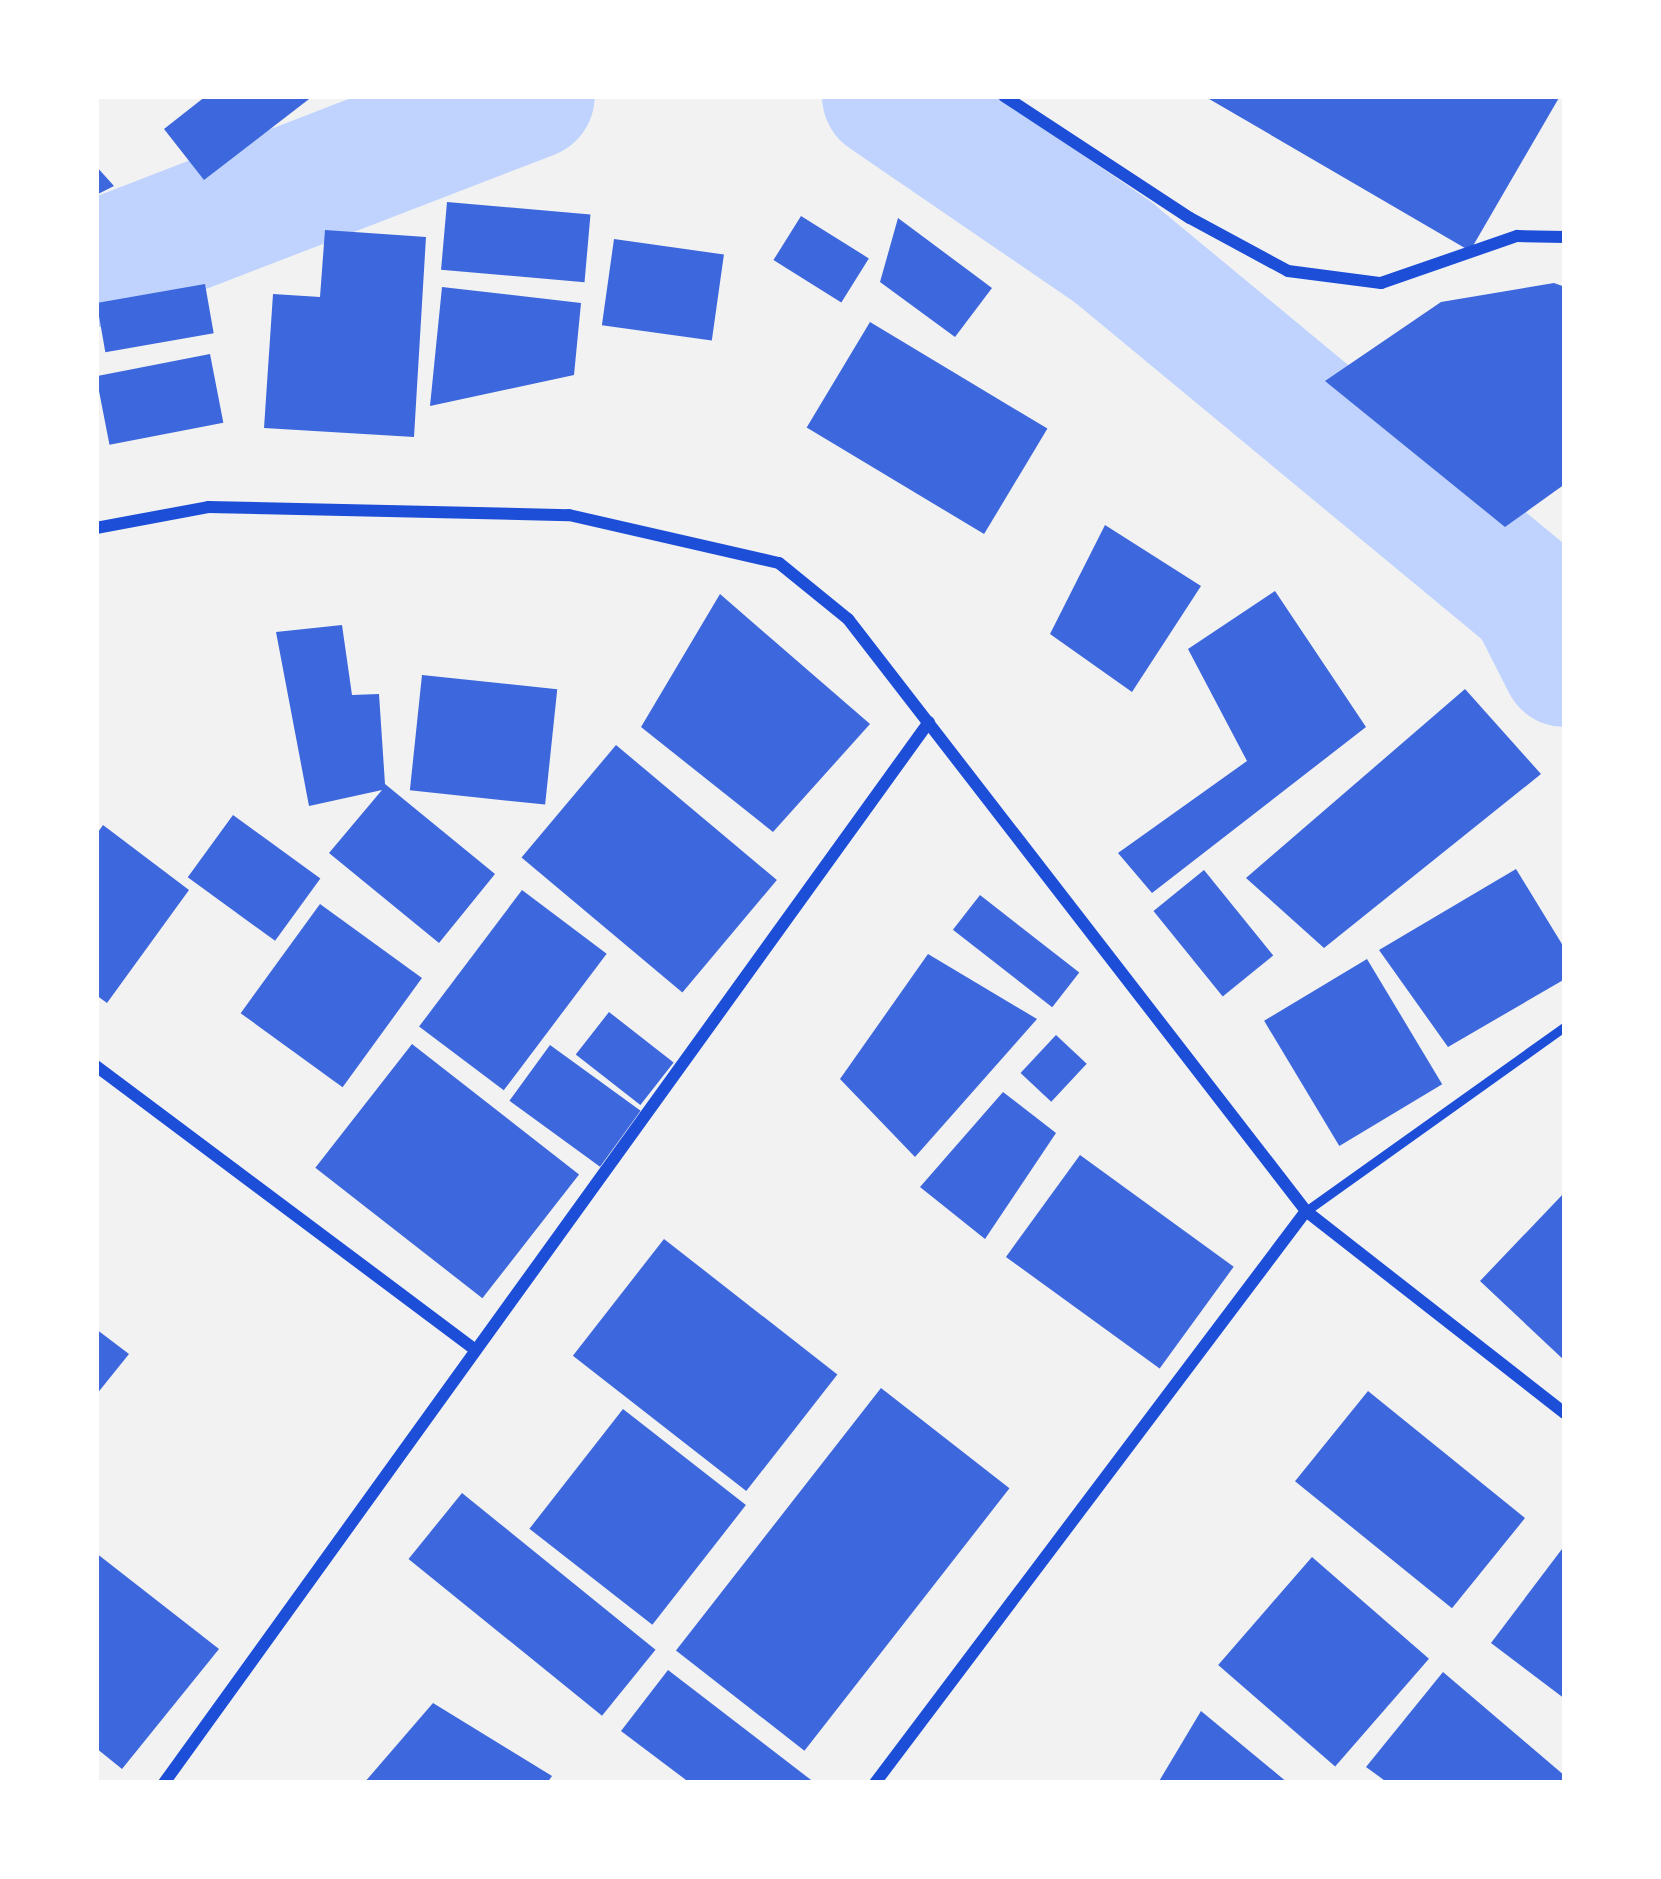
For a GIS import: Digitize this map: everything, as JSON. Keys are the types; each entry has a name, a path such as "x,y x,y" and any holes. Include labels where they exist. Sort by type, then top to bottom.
{"street":[{"path":"1004,96 1190,218 1288,271 1381,283 1517,236 1565,237"},
{"path":"96,529 208,507 569,514 778,562 848,619 1306,1210 1565,1413"},
{"path":"164,1783 929,722"},
{"path":"96,1066 476,1350"},
{"path":"875,1783 1306,1210"}],"lane":[{"path":"1306,1210 1565,1027"}],"building":[{"path":"206,96 313,96 204,180 164,129"},
{"path":"1204,96 1560,96 1470,251"},
{"path":"96,166 114,186 96,195"},
{"path":"447,202 590,215 585,282 441,270"},
{"path":"801,216 869,258 841,302 773,260"},
{"path":"898,218 992,288 955,337 880,282"},
{"path":"325,230 426,237 414,437 264,428 273,294 320,297"},
{"path":"614,239 724,254 712,341 602,325"},
{"path":"1554,283 1565,287 1565,484 1505,527 1325,381 1441,302"},
{"path":"205,284 214,333 105,352 97,303"},
{"path":"442,287 581,303 574,375 430,406"},
{"path":"870,322 1047,429 984,534 807,427"},
{"path":"210,354 223,423 109,445 96,376"},
{"path":"1105,525 1201,586 1132,692 1050,634"},
{"path":"1275,591 1366,727 1152,893 1118,853 1247,761 1188,649"},
{"path":"720,594 870,724 773,832 641,727"},
{"path":"342,625 352,695 379,694 385,784 495,874 439,943 329,853 382,790 309,806 276,632"},
{"path":"422,675 557,689 545,805 410,790"},
{"path":"1465,689 1541,774 1324,948 1246,878"},
{"path":"616,745 777,880 682,993 522,858"},
{"path":"233,815 320,878 275,941 188,877"},
{"path":"103,825 189,890 107,1003 96,995 96,835"},
{"path":"1516,869 1565,949 1565,979 1448,1047 1379,950"},
{"path":"1204,870 1273,955 1223,996 1153,911"},
{"path":"522,890 607,954 504,1090 419,1027"},
{"path":"980,895 1079,973 1052,1007 953,930"},
{"path":"320,904 422,978 343,1087 241,1013"},
{"path":"928,954 1037,1019 915,1157 840,1079"},
{"path":"1367,959 1442,1084 1339,1146 1264,1021"},
{"path":"609,1012 674,1062 640,1105 576,1055"},
{"path":"1056,1035 1087,1064 1051,1102 1021,1073"},
{"path":"412,1044 579,1175 482,1298 315,1168"},
{"path":"550,1045 641,1111 600,1167 509,1101"},
{"path":"1003,1092 1056,1133 985,1239 920,1187"},
{"path":"1080,1155 1234,1267 1160,1369 1006,1257"},
{"path":"1565,1192 1565,1361 1480,1281"},
{"path":"664,1239 837,1374 746,1491 573,1356"},
{"path":"96,1329 129,1354 96,1395"},
{"path":"881,1388 1009,1488 804,1751 676,1650"},
{"path":"1368,1391 1525,1518 1452,1608 1295,1481"},
{"path":"623,1409 746,1505 652,1625 529,1529"},
{"path":"462,1493 656,1650 602,1716 409,1559"},
{"path":"1565,1545 1565,1699 1491,1643"},
{"path":"96,1553 219,1649 122,1769 96,1748"},
{"path":"1312,1557 1429,1659 1335,1767 1218,1665"},
{"path":"668,1670 815,1783 690,1783 621,1731"},
{"path":"1443,1672 1565,1776 1565,1783 1388,1783 1366,1767"},
{"path":"433,1703 552,1776 547,1783 364,1783"},
{"path":"1201,1711 1288,1783 1158,1783"}],"waterway":[{"path":"96,264 532,96"},
{"path":"885,96 1114,253 1532,599 1565,664"}]}
